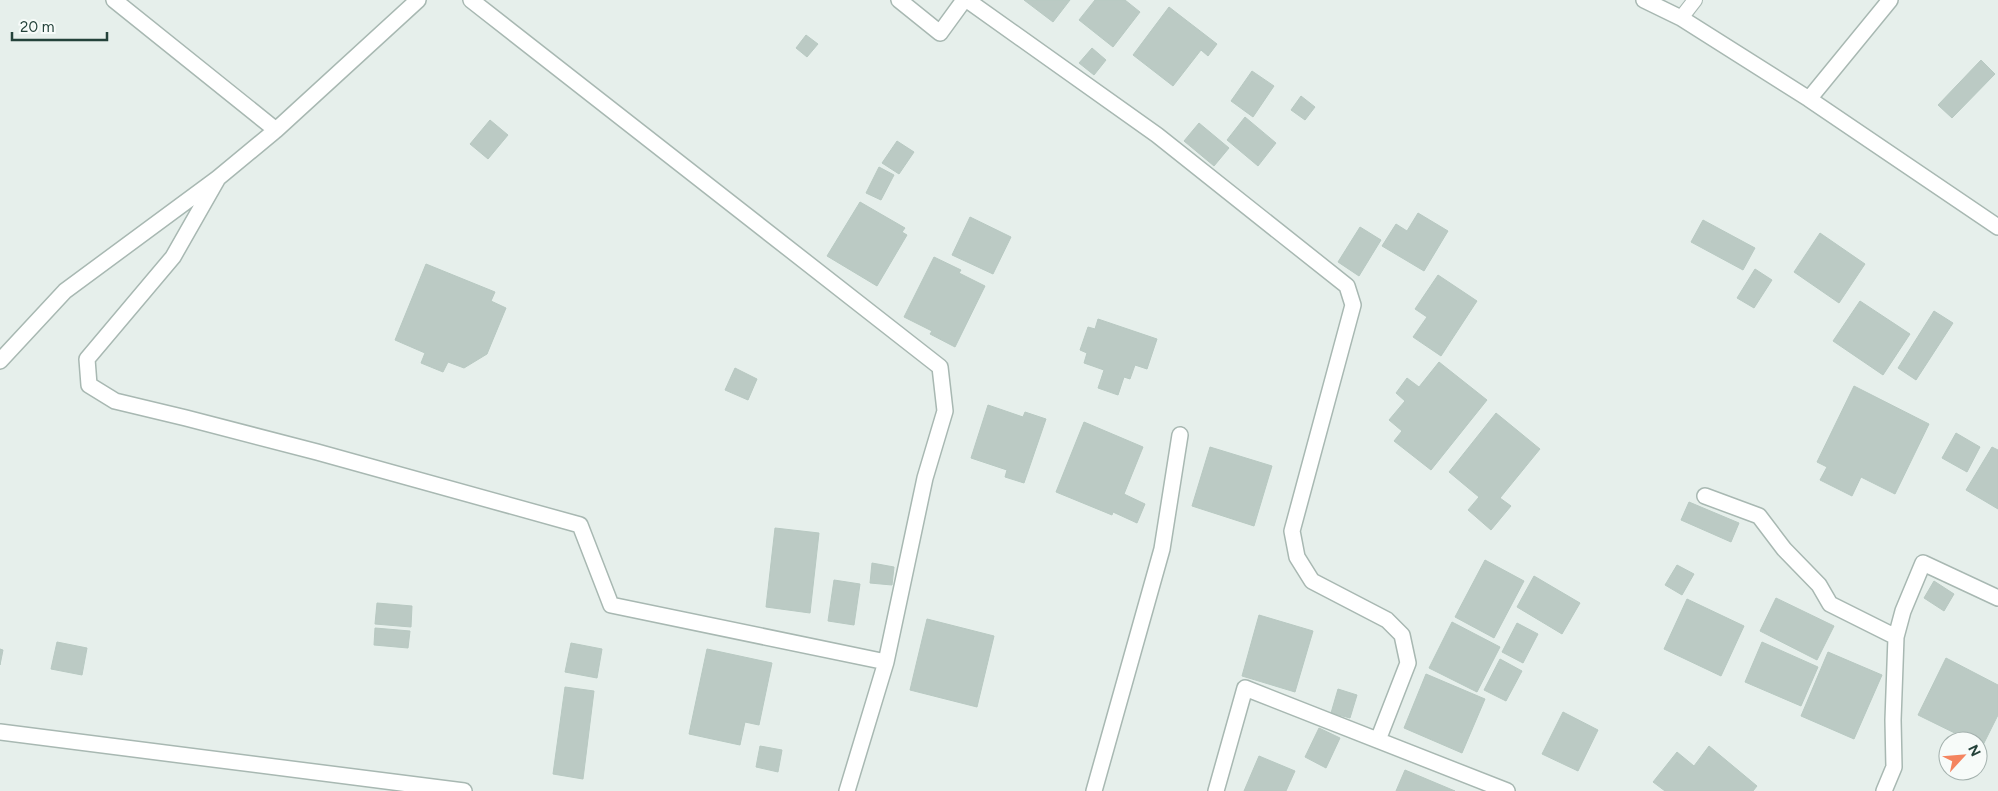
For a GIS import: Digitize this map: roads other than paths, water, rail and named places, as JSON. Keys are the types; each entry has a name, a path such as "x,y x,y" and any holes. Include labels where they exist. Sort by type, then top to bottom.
{"street":[{"path":"114,0 276,130"},
{"path":"0,361 65,290 218,178 276,130 418,0"},
{"path":"471,0 940,367 945,411 925,478 886,662 847,791"},
{"path":"899,0 940,32 965,0 1158,135 1347,286 1353,305 1292,531 1297,557 1312,582 1387,620 1402,635 1408,663 1378,740"},
{"path":"1644,0 1681,18 1809,99 1998,227"},
{"path":"1809,99 1890,0"},
{"path":"218,178 173,257 87,359 88,385 115,401 317,452 580,526 611,605 886,662"},
{"path":"1094,791 1162,549 1180,435"},
{"path":"1705,496 1759,516 1784,549 1819,585 1830,604 1896,637"},
{"path":"1884,791 1894,767 1893,720 1896,637 1903,611 1923,563 1998,598"},
{"path":"1216,791 1246,688 1507,791"},
{"path":"0,732 464,791"}],"lane":[{"path":"1681,18 1695,0"}]}
